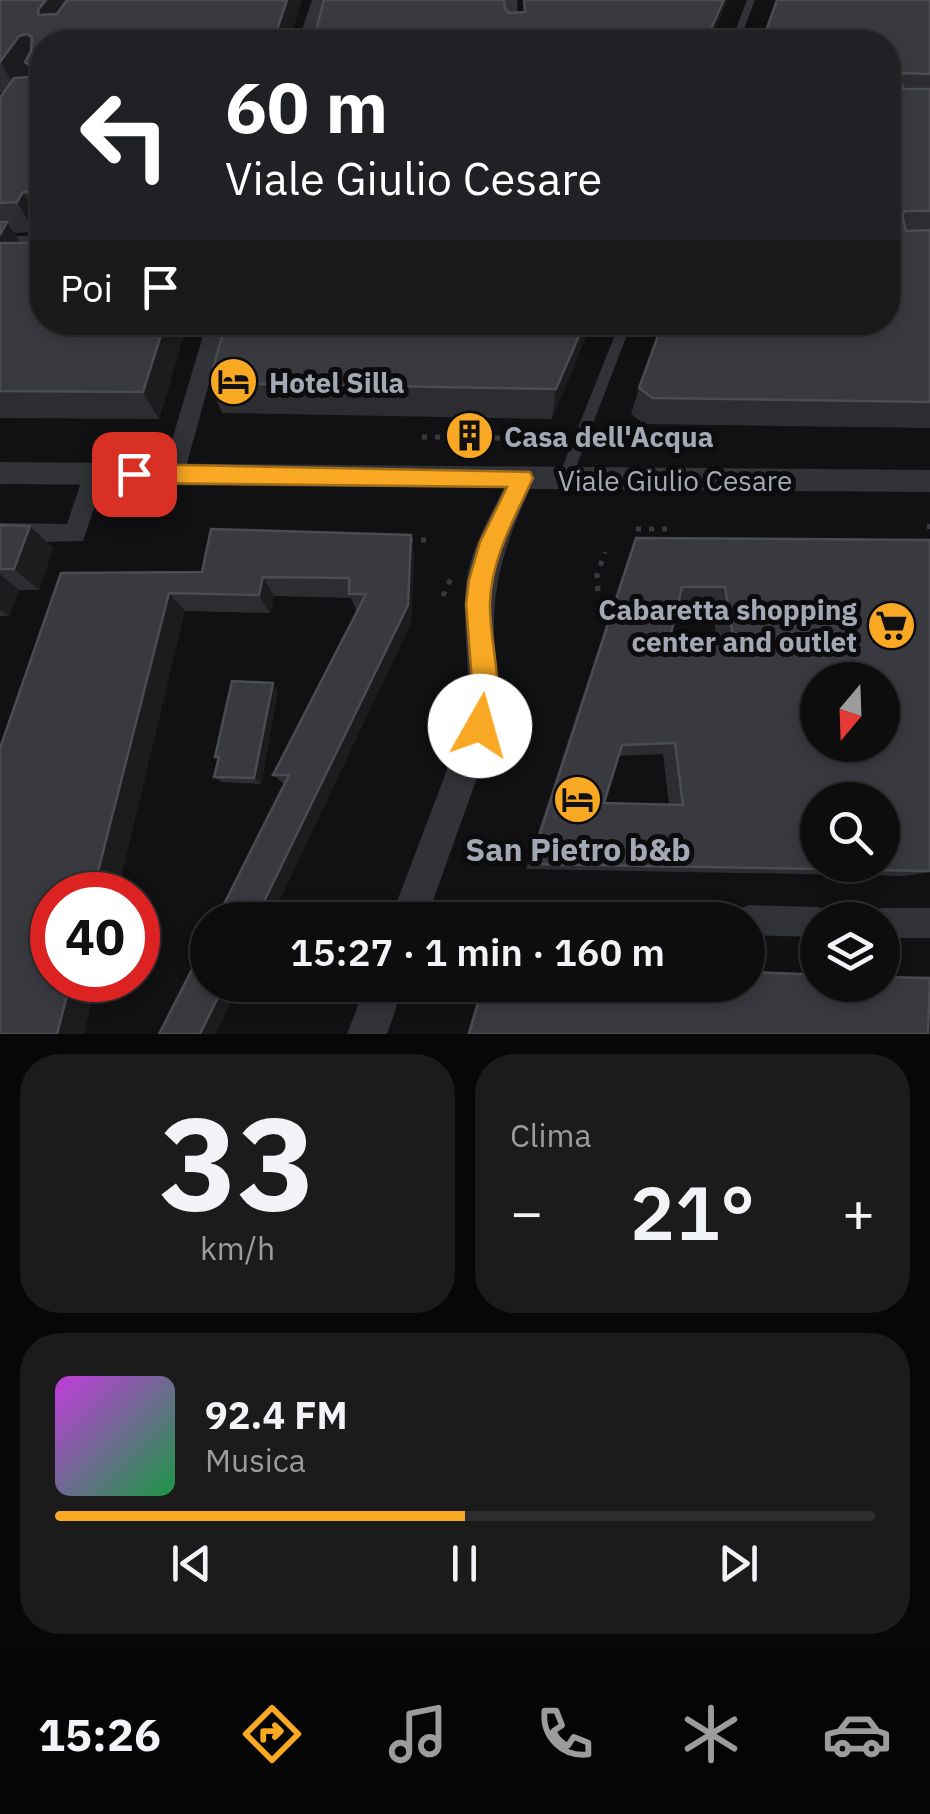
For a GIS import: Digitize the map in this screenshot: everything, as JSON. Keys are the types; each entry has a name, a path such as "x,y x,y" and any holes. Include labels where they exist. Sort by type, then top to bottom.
{"street":[{"path":"308,30 318,0"},
{"path":"512,0 513,30"},
{"path":"740,30 752,0"},
{"path":"0,242 30,242"},
{"path":"172,474 213,335"},
{"path":"565,478 621,335"},
{"name":"Viale Giulio Cesare","path":"0,473 930,481"},
{"path":"0,533 74,534 95,473"},
{"path":"422,902 480,726 486,694 478,604 481,580 496,530 522,478"},
{"path":"765,920 800,921"},
{"path":"900,923 930,924"},
{"path":"367,1034 379,1002"}],"path":[{"path":"622,422 625,436"},
{"path":"422,437 448,437"},
{"path":"495,438 529,440"},
{"path":"662,443 686,443"},
{"path":"929,529 930,520"},
{"path":"636,528 672,529"},
{"path":"400,540 430,540"},
{"path":"598,591 597,575 605,552"},
{"path":"443,596 454,572"}],"building":[{"path":"0,0 46,0 38,10 39,15 57,14 67,0 287,0 277,30 30,30 30,36 19,36 0,62"},
{"path":"324,0 504,0 509,13 525,12 524,0 724,0 710,30 316,30"},
{"path":"777,0 930,0 930,74 900,76 900,30 766,30"},
{"path":"30,77 30,192 23,192 17,202 0,203 0,98 14,78"},
{"path":"900,80 903,89 930,89 930,211 905,211 902,215 906,231 930,230 930,402 653,398 639,388 658,335 900,335"},
{"path":"0,243 30,243 30,335 161,335 143,392 0,391"},
{"path":"222,335 579,335 556,389 209,383"},
{"path":"0,525 30,526 14,569 0,569"},
{"path":"211,529 411,535 408,605 264,902 225,902 289,775 273,775 366,594 349,594 349,578 263,577 259,595 169,593 98,872 30,872 30,1002 65,1002 57,1034 0,1034 0,748 61,573 202,572"},
{"path":"636,538 930,540 930,871 900,870 900,782 800,782 800,869 530,864","holes":["682,587 725,587 734,642 670,638","675,743 683,805 604,803 622,745"]},
{"path":"232,681 273,683 254,778 214,777"},
{"path":"190,973 190,1002 216,1002 200,1034 159,1034"},
{"path":"765,973 800,974 800,1002 900,1002 900,977 930,978 928,1034 469,1034 479,1002 765,1002"}],"place":[{"name":"Hotel Silla","path":"234,382"},
{"name":"Casa dell'Acqua","path":"469,436"},
{"name":"Cabaretta shopping center and outlet","path":"892,625"},
{"name":"San Pietro b&b","path":"578,799"}],"route":[{"path":"134,474 522,478 501,519 481,580 479,628 486,694 480,726"}]}
